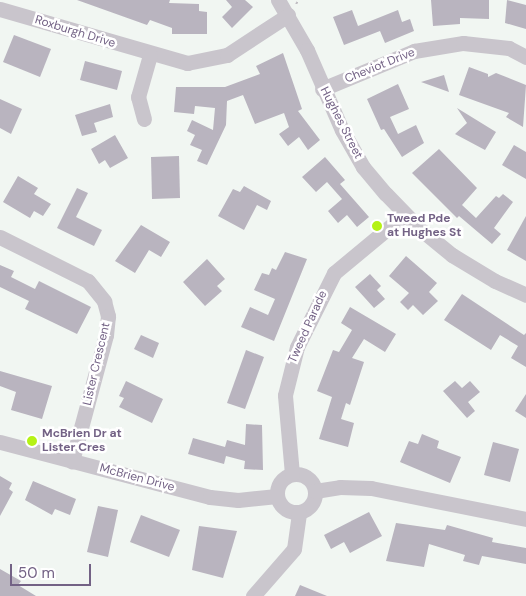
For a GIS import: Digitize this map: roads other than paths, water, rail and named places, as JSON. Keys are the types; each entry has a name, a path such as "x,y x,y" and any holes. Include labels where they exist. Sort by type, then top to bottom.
{"street":[{"name":"Hughes Street","path":"278,0 307,50 322,89 364,166 404,214 473,269 526,295"},
{"name":"Roxburgh Drive","path":"0,9 150,54 187,63 219,59 241,48 288,15"},
{"name":"Cheviot Drive","path":"322,89 424,49 463,43 509,48 526,57"},
{"path":"144,119 138,97 150,54"},
{"name":"Tweed Parade","path":"292,474 284,395 297,347 334,273 404,214"},
{"name":"Lister Crescent","path":"0,237 88,281 104,301 108,316 106,334 72,460"},
{"name":"McBrien Drive","path":"0,442 221,499 276,496"},
{"path":"292,474 307,478 315,491 312,503 298,512 282,507 276,496 280,482 292,474"},
{"path":"315,491 340,487 371,488 526,519"},
{"path":"253,596 294,549 298,512"}],"place":[{"name":"Tweed Pde at Hughes St","path":"377,226"},
{"name":"McBrien Dr at Lister Cres","path":"32,441"}]}
